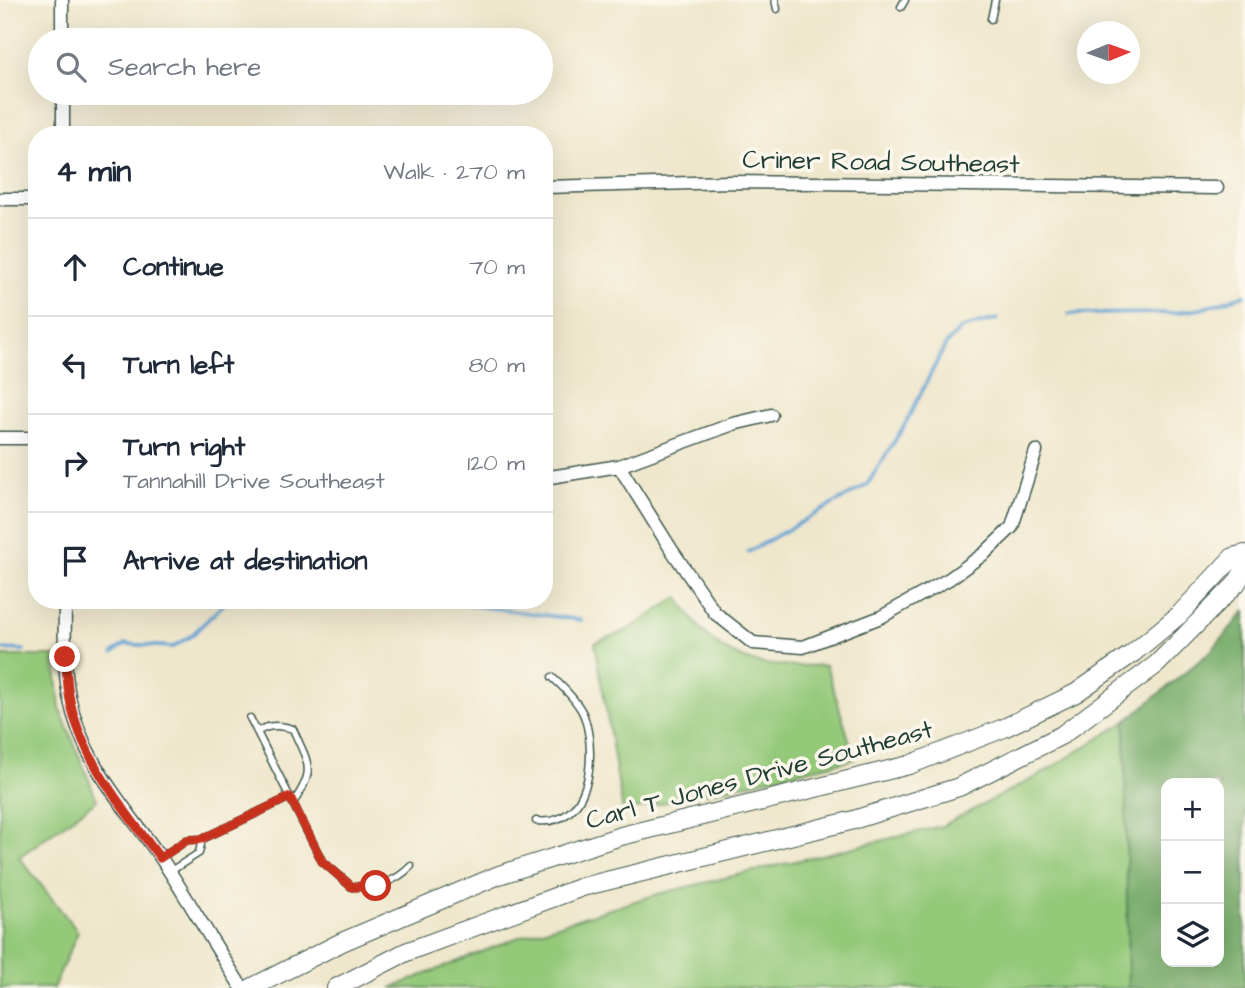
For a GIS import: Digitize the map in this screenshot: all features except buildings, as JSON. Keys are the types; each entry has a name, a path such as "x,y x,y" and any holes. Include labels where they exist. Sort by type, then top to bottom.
{"main road":[{"name":"Carl T Jones Drive Southeast","path":"251,988 342,942 499,875 621,836 909,765 1004,729 1076,693 1133,653 1179,615 1233,557 1245,554"},
{"path":"336,988 406,952 582,887 706,854 850,821 959,788 1062,735 1157,664 1236,584 1245,569"}],"street":[{"path":"62,0 62,28"},
{"path":"63,105 63,126"},
{"name":"Criner Road Southeast","path":"553,187 730,182 1217,188"},
{"path":"0,200 28,199"},
{"path":"553,477 619,466 733,424 771,415"},
{"path":"0,438 28,438"},
{"path":"619,466 715,613 753,643 803,647 881,617 949,579 985,553 1012,527 1036,452"},
{"path":"65,609 65,657 69,696 82,737 106,785 170,872 242,988"}],"lane":[{"path":"775,0 777,9"},
{"path":"901,7 905,0"},
{"path":"991,19 995,0"},
{"path":"536,821 550,822 571,810 584,794 592,758 585,717 552,677"},
{"path":"250,718 322,861 352,887 376,886 400,878 411,866"},
{"path":"160,858 187,840 202,839 291,800 309,776 309,766 293,729 280,725 264,727 257,732"},
{"path":"170,872 199,853 202,839"}],"green space":[{"path":"678,597 713,641 742,658 774,665 826,665 855,759 623,812 595,643 628,630"},
{"path":"1245,611 1245,988 1128,988 1125,722 1211,651"},
{"path":"0,656 55,656 60,709 97,800 19,857 78,932 53,988 0,988"},
{"path":"1125,722 1128,988 391,988 519,937 658,894 942,826 1038,776"}],"waterway":[{"path":"1069,314 1173,313 1201,309 1245,295"},
{"path":"748,552 867,485 904,426 946,344 962,328 997,319"},
{"path":"113,653 125,644 173,647 192,635 219,609"},
{"path":"498,609 581,620"},
{"path":"0,649 24,650"}],"route":[{"path":"65,657 69,696 96,769 160,858 187,840 202,839 290,797 322,861 352,887 376,886"}]}
